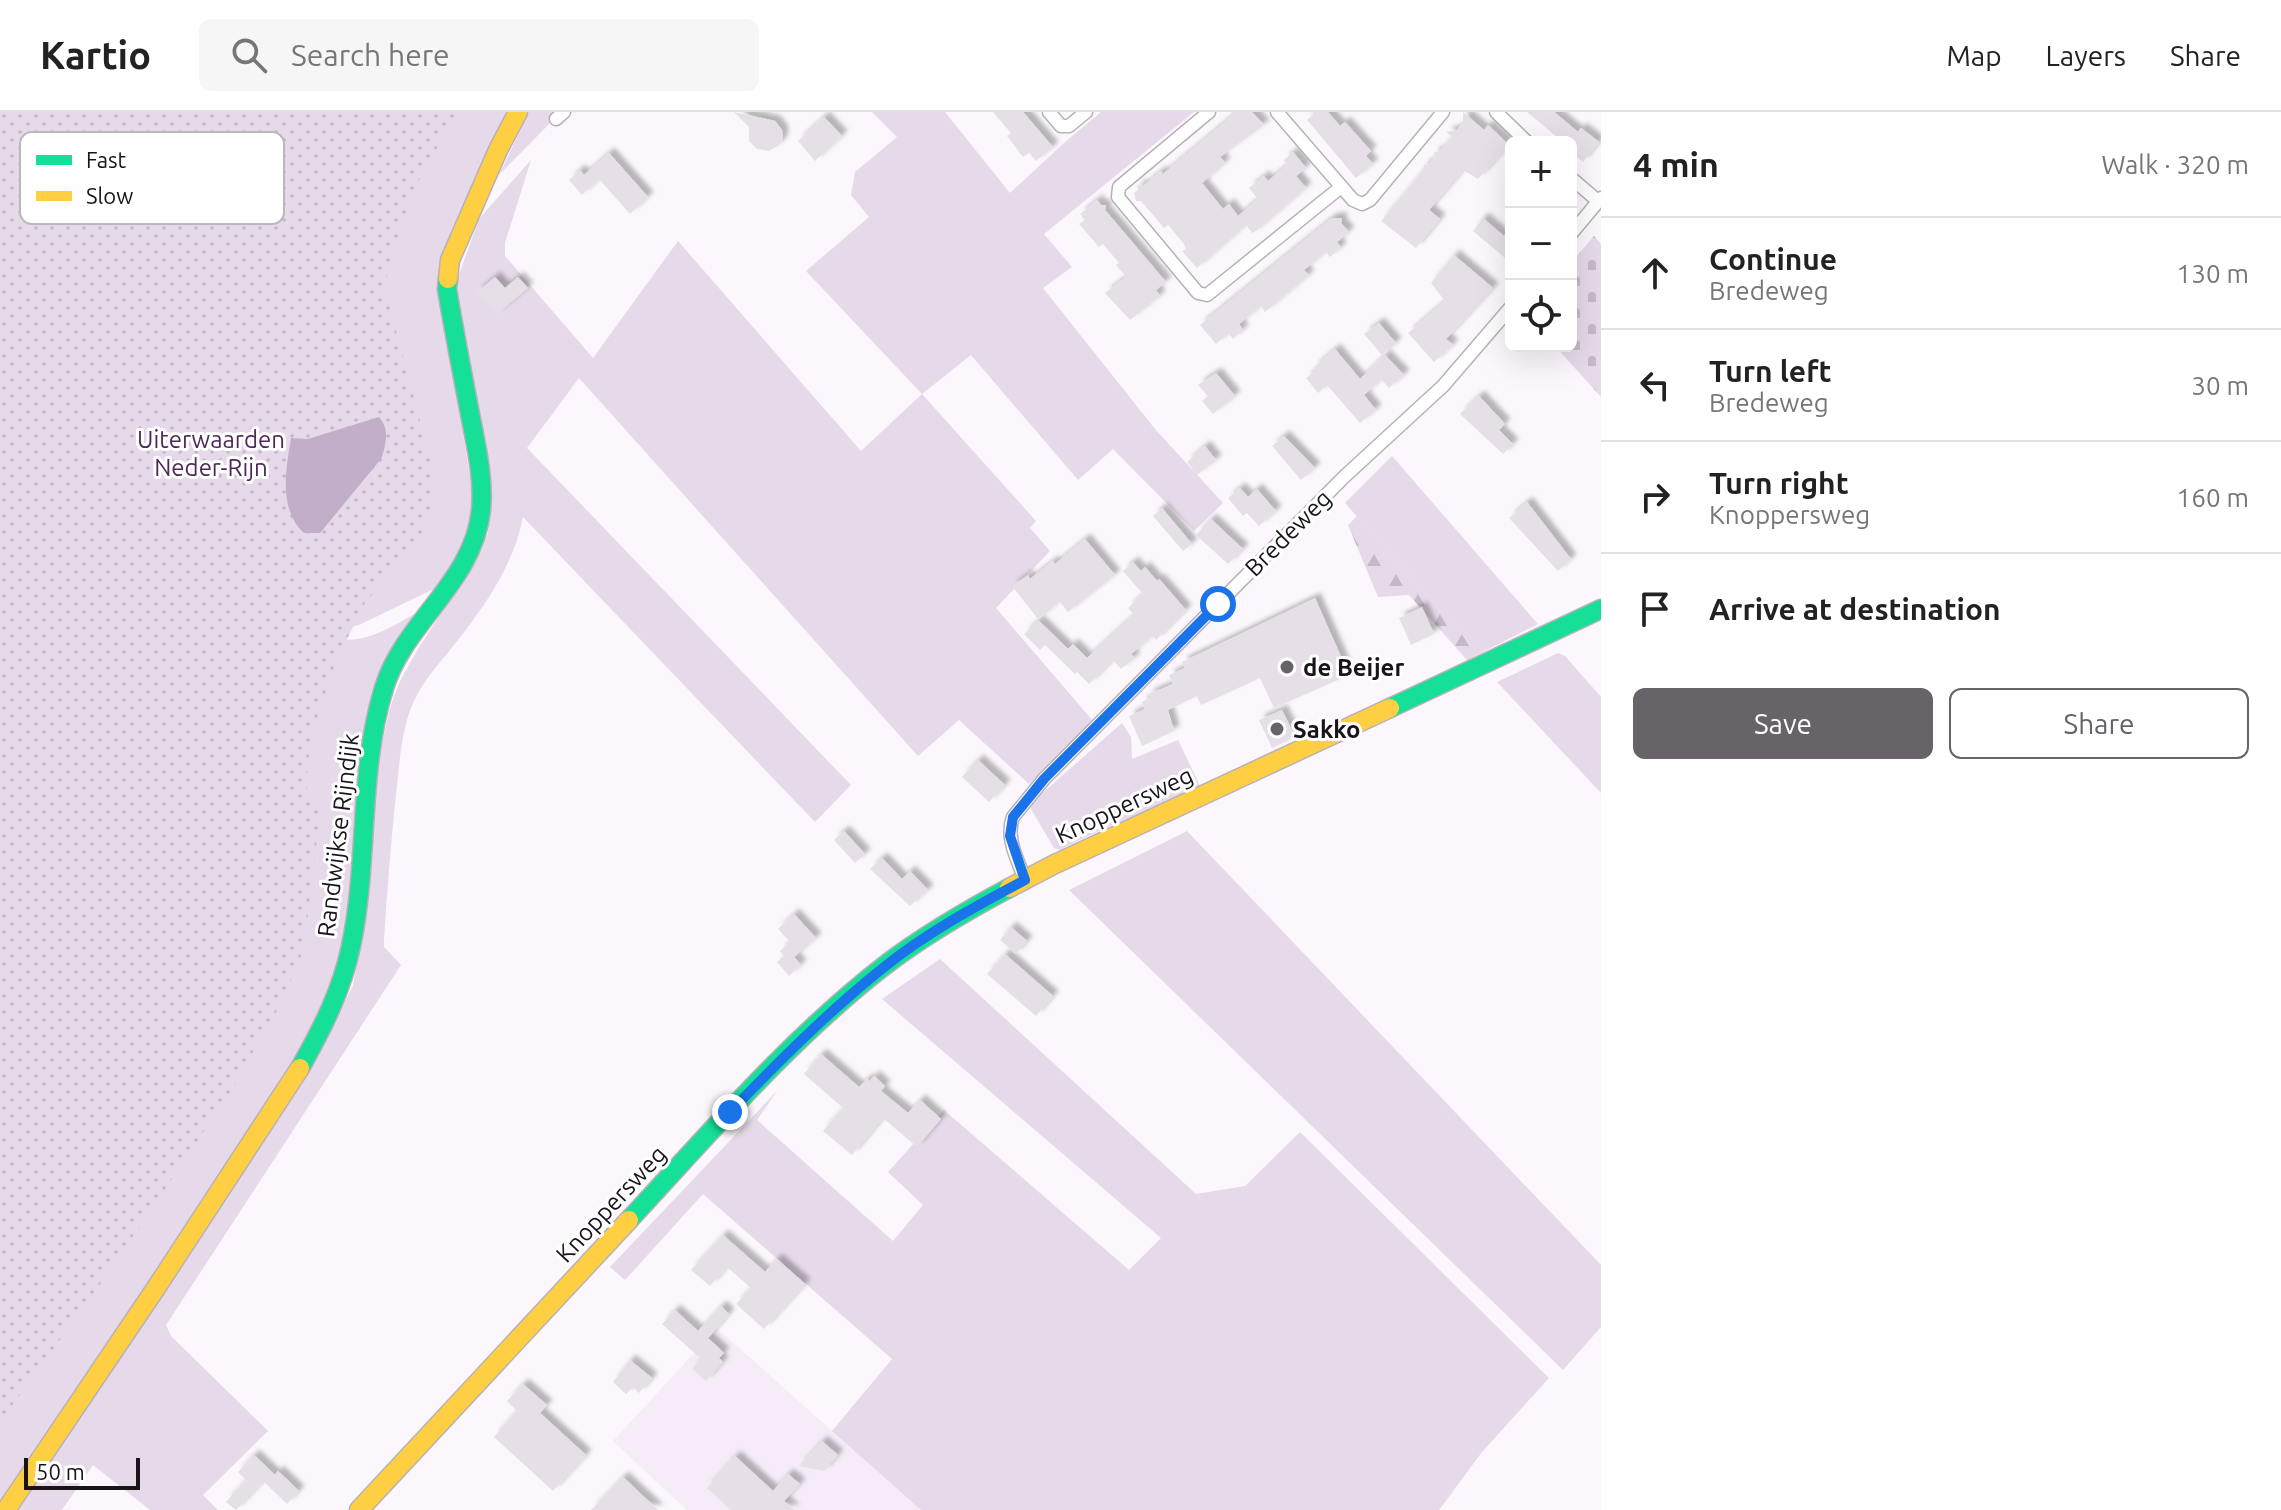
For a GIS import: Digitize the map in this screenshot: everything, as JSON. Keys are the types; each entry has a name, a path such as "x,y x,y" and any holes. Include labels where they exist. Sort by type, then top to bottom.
{"main road":[{"name":"Randwijkse Rijndijk","path":"6,1510 201,1222 328,1019 344,974 354,926 369,763 386,680 410,638 457,573 473,544 480,518 482,479 447,289 450,260 518,112"},
{"name":"Knoppersweg","path":"359,1510 720,1123 812,1028 885,965 968,910 1025,880 1601,609"}],"street":[{"path":"1049,112 1061,126 1069,126 1086,112"},
{"path":"1209,112 1119,187 1118,197 1198,293 1207,295 1341,187"},
{"path":"1277,112 1353,200 1362,204 1370,200 1443,112"},
{"path":"1496,112 1521,136"},
{"path":"1577,182 1600,199 1577,227"},
{"name":"Bredeweg","path":"1025,880 1010,836 1010,824 1044,779 1345,476 1443,386 1505,314"}],"shaded area":[{"path":"379,417 386,432 381,459 320,533 304,533 290,512 287,501 286,475 291,438 308,439"},
{"path":"717,1328 921,1510 687,1510 613,1441"}],"green space":[{"name":"Uiterwaarden Neder-Rijn","path":"0,112 457,112 413,191 384,285 430,459 431,508 414,546 365,603 335,663 311,735 306,785 311,803 321,807 301,956 279,1007 227,1097 104,1279 0,1422"},
{"name":"Uiterwaarden Neder-Rijn","path":"203,112 512,112 442,309 475,505 464,550 442,585 349,627 341,639 352,640 374,634 427,607 393,657 342,955 327,1002 310,1034 0,1509 0,233 20,221 20,224 284,224 284,132 169,132"},
{"path":"529,112 553,112 549,124 499,175"},
{"path":"872,112 945,112 1010,193 1101,112 1194,112 1044,234 1072,267 1043,288 1155,429 1223,503 1194,531 1113,449 1078,480 971,355 922,394 806,271 869,217 851,195 855,172 897,137"},
{"path":"531,160 505,243 505,256 593,358 678,241 861,451 922,394 1036,521 1030,528 1050,551 996,608 1093,721 1029,784 959,720 918,756 579,378 527,448 851,785 815,822 523,517 513,550 498,582 469,626 422,686 408,717 399,769 384,940 384,947 401,965 166,1325 171,1336 268,1431 203,1495 218,1510 150,1510 93,1465 62,1510 19,1510 153,1306 353,986 377,766 390,708 399,683 418,649 481,551 488,533 489,512 456,283 479,219"},
{"path":"1594,236 1601,244 1601,397 1560,352 1577,352 1577,256"},
{"path":"1392,456 1538,624 1479,654 1345,503"},
{"path":"1357,516 1479,654 1467,660 1409,595 1378,597 1348,525"},
{"path":"1558,653 1565,656 1601,697 1601,793 1497,682"},
{"path":"1122,723 1131,737 1132,759 1178,740 1201,788 1060,850 1054,848 1031,809 1031,803"},
{"path":"1187,831 1601,1265 1601,1327 1563,1370 1069,890"},
{"path":"940,959 1196,1194 1245,1186 1300,1132 1549,1378 1482,1452 1439,1510 921,1510 832,1431 892,1359 703,1194 625,1280 610,1267 777,1091 757,1120 893,1241 923,1205 888,1172 944,1110 1129,1270 1161,1238 882,999"}],"building":[{"path":"734,112 775,121 782,130 780,144 769,151 757,149 749,141 749,127"},
{"path":"993,112 1023,112 1053,147 1036,161 1029,153 1023,157 1007,136 1011,133"},
{"path":"1237,112 1252,112 1264,125 1220,157 1225,163 1202,183 1223,209 1229,204 1238,216 1258,199 1249,188 1264,176 1268,181 1287,165 1284,160 1293,152 1306,168 1296,176 1306,188 1256,231 1252,233 1246,225 1197,268 1182,251 1186,249 1184,244 1168,225 1164,228 1141,201 1136,201 1134,193 1138,185 1143,186 1161,171 1163,174"},
{"path":"1317,112 1328,112 1340,126 1345,122 1371,151 1366,156 1373,164 1356,178 1307,120"},
{"path":"1463,112 1484,130 1488,125 1505,141 1505,149 1478,179 1463,170 1429,210 1440,219 1416,248 1381,221 1424,169 1424,165 1435,157 1434,152 1439,152 1452,137 1446,132 1457,130 1463,123"},
{"path":"1527,112 1554,112 1578,132 1581,128 1599,142 1583,162 1577,157 1577,136 1556,136"},
{"path":"824,117 842,136 815,161 798,141"},
{"path":"609,153 648,197 630,214 599,179 582,195 569,180 580,170 584,175"},
{"path":"1097,200 1101,205 1106,205 1105,210 1166,282 1156,290 1160,296 1130,320 1105,293 1126,277 1116,265 1119,263 1103,244 1099,247 1079,224 1085,220 1080,214"},
{"path":"1332,218 1342,218 1341,223 1349,232 1337,242 1341,248 1330,257 1326,252 1304,270 1309,275 1265,312 1261,306 1239,324 1243,330 1233,339 1228,333 1216,344 1200,325"},
{"path":"1483,218 1505,235 1505,258 1473,231"},
{"path":"1454,255 1493,288 1446,339 1453,345 1434,362 1408,333 1445,301 1431,283"},
{"path":"495,277 505,288 518,277 528,288 497,314 477,292"},
{"path":"1379,323 1396,343 1382,355 1364,334"},
{"path":"1335,349 1360,379 1385,355 1404,375 1389,388 1381,379 1364,395 1376,410 1360,423 1327,385 1318,393 1306,378"},
{"path":"1216,373 1235,396 1213,414 1202,401 1208,396 1198,385"},
{"path":"1479,396 1505,424 1499,430 1513,444 1503,454 1460,414"},
{"path":"1284,436 1315,468 1301,480 1272,446"},
{"path":"1205,446 1216,460 1197,475 1187,462"},
{"path":"1240,488 1248,497 1257,489 1276,511 1259,526 1247,513 1243,516 1228,498"},
{"path":"1527,502 1571,559 1558,571 1509,518"},
{"path":"1162,508 1192,544 1183,551 1153,516"},
{"path":"1211,519 1243,549 1228,564 1196,535"},
{"path":"1085,539 1115,575 1068,612 1060,602 1038,619 1012,586 1028,575 1030,579 1053,561 1055,564"},
{"path":"1133,562 1141,571 1145,567 1157,581 1159,579 1186,610 1156,640 1153,636 1131,654 1135,658 1121,669 1113,660 1089,684 1045,645 1040,650 1024,634 1038,620 1068,649 1073,644 1087,658 1134,615 1128,608 1143,594 1123,571"},
{"path":"1315,598 1349,675 1274,708 1260,678 1201,705 1197,696 1168,710 1174,731 1142,746 1129,716 1145,709 1142,702 1151,697 1149,694 1173,684 1169,675 1185,668 1182,662"},
{"path":"1422,607 1434,634 1411,645 1399,618"},
{"path":"1282,710 1295,737 1272,748 1259,720"},
{"path":"978,760 1005,785 989,802 962,777"},
{"path":"844,831 865,854 855,863 834,840"},
{"path":"882,858 902,879 910,871 928,890 910,906 870,869"},
{"path":"794,914 816,938 794,957 801,965 789,976 777,962 784,956 780,951 790,942 778,929"},
{"path":"1011,927 1027,941 1016,954 1000,940"},
{"path":"1005,954 1053,996 1036,1016 987,974"},
{"path":"821,1054 859,1087 874,1076 885,1086 881,1091 908,1113 920,1100 941,1119 917,1147 883,1118 852,1155 823,1131 843,1108 804,1074"},
{"path":"723,1235 765,1272 777,1259 805,1284 764,1329 736,1304 751,1288 727,1267 710,1286 691,1270"},
{"path":"721,1306 729,1314 708,1338 724,1353 719,1358 723,1362 706,1381 692,1369 701,1359 662,1324 675,1310 698,1331"},
{"path":"630,1360 652,1378 639,1393 633,1387 626,1394 613,1382"},
{"path":"523,1384 547,1405 540,1413 586,1455 553,1491 494,1437 517,1411 507,1401"},
{"path":"822,1441 838,1455 824,1471 799,1466"},
{"path":"254,1455 275,1475 278,1471 299,1491 287,1504 263,1481 236,1510 226,1502 246,1480 238,1472"},
{"path":"735,1456 773,1491 788,1474 800,1484 784,1501 794,1510 731,1510 707,1488"},
{"path":"623,1477 658,1510 591,1510"}],"traffic: fast":[{"path":"300,1068 330,1009 351,946 357,914 370,752 384,688 407,642 466,559 476,536 481,510 479,462 447,289 448,279"},
{"path":"1390,708 1601,609"},
{"path":"629,1220 783,1056 849,994 914,944 1009,888"}],"traffic: slow":[{"path":"448,279 450,260 518,112"},
{"path":"1009,888 1390,708"},
{"path":"6,1510 300,1068"},
{"path":"359,1510 629,1220"}],"place":[{"name":"de Beijer","path":"1287,667"},
{"name":"Sakko","path":"1277,729"}],"route":[{"path":"730,1112 812,1028 885,965 968,910 1025,880 1010,836 1013,817 1044,779 1218,604"}]}
